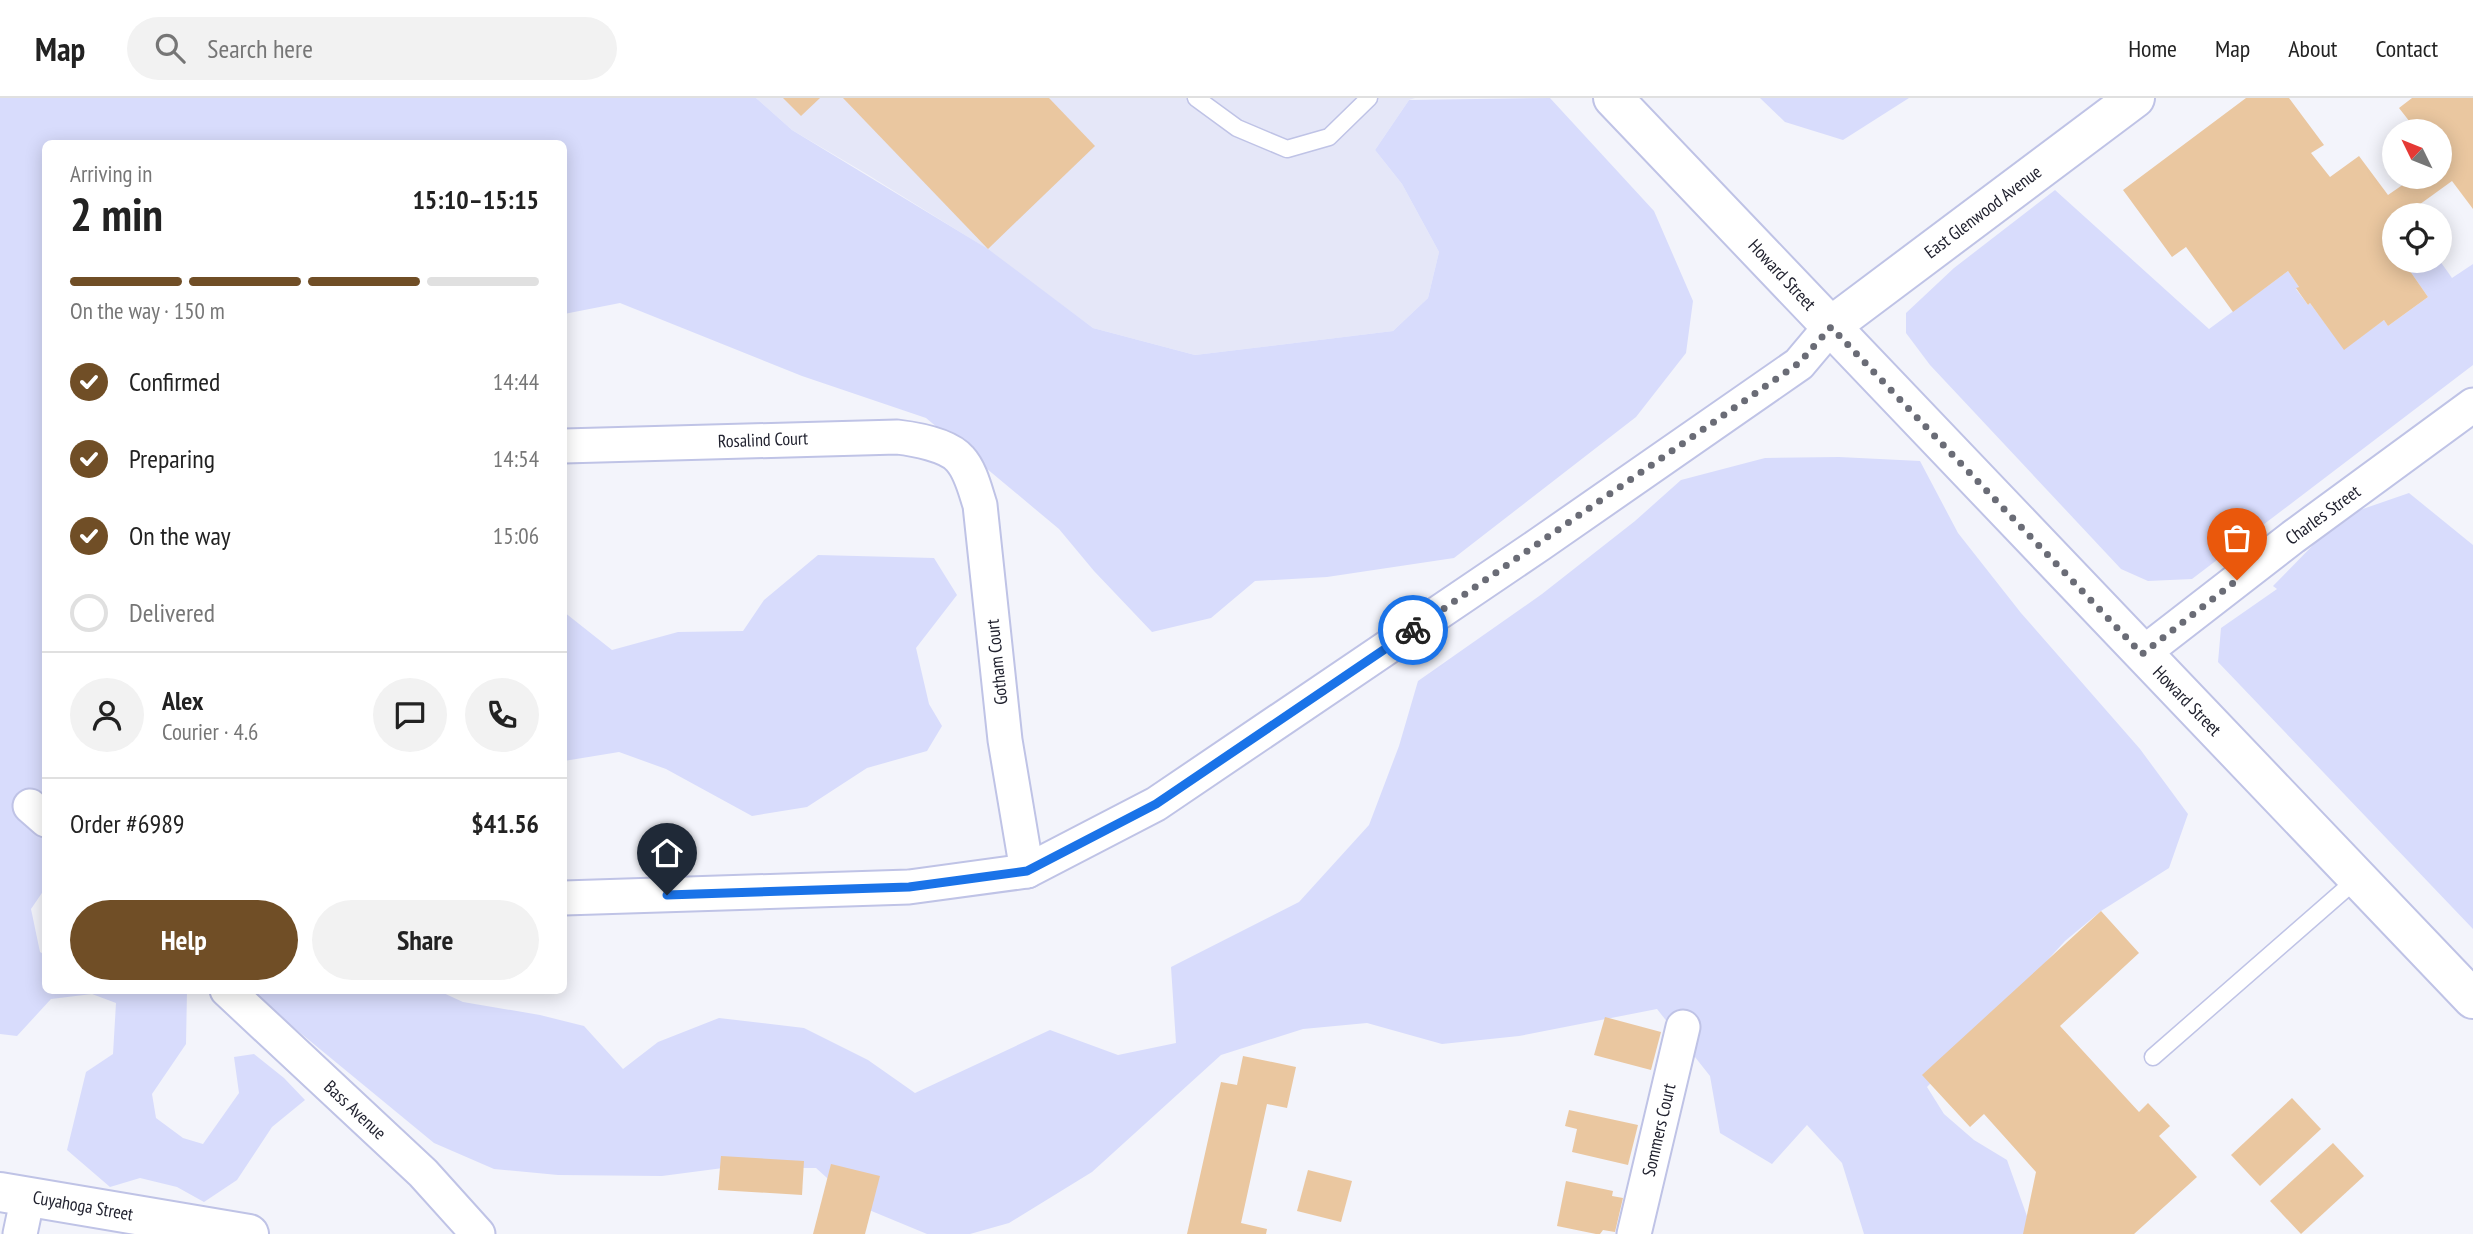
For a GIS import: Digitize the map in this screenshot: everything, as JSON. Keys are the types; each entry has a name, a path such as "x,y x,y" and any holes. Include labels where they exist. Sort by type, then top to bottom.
{"main road":[{"name":"Howard Street","path":"1613,98 2473,999"},
{"name":"East Glenwood Avenue","path":"1831,327 2135,98"},
{"name":"Cuyahoga Street","path":"14,1194 249,1234"}],"street":[{"path":"567,898 909,887 1027,871 1156,804 1539,544 1799,363 1831,327"},
{"name":"Charles Street","path":"2142,654 2293,537 2473,405"},
{"name":"Rosalind Court","path":"567,446 897,437 923,440 959,457"},
{"name":"Gotham Court","path":"959,457 970,475 981,505 1005,740 1027,871"},
{"name":"Bass Avenue","path":"231,994 423,1173 478,1234"},
{"name":"Sommers Court","path":"1634,1234 1683,1027"},
{"path":"14,1194 20,1234"}],"lane":[{"path":"1196,98 1237,128 1287,149 1329,137 1369,98"},
{"path":"2153,1057 2358,878"}],"shaded area":[{"path":"0,98 756,98 792,130 988,249 1093,328 1195,355 1393,331 1428,298 1439,252 1402,184 1375,150 1409,100 1550,98 1654,211 1693,301 1686,353 1636,417 1454,558 1327,577 1255,581 1211,618 1152,632 1094,571 1059,529 926,418 802,376 620,303 567,313 567,140 42,140 42,893 31,909 42,953 42,994 92,994 51,999 17,1036 0,1034"},
{"path":"756,98 1415,98 1409,100 1375,150 1402,184 1439,252 1428,298 1393,331 1195,355 1093,328 981,245 792,130"},
{"path":"1760,98 1909,98 1843,140 1785,122"},
{"path":"2055,190 2209,329 2288,271 2299,287 2296,289 2308,305 2310,303 2344,349 2384,320 2388,326 2428,297 2411,273 2448,273 2452,278 2473,264 2473,365 2192,579 2148,581 2121,569 1930,365 1906,333 1906,313 1954,268"},
{"path":"1839,457 1920,461 1958,533 2021,613 2140,749 2188,814 2169,868 2101,911 2065,941 1927,1087 1944,1114 1974,1140 2007,1160 2028,1219 2025,1234 1864,1234 1842,1163 1807,1125 1772,1164 1720,1133 1710,1076 1657,1009 1519,1036 1442,1044 1367,1023 1303,1029 1221,1055 1092,1172 1009,1223 970,1234 927,1234 857,1205 816,1168 723,1168 662,1176 558,1175 494,1169 434,1143 256,994 446,994 463,1002 540,1015 584,1026 623,1069 658,1042 719,1018 804,1028 868,1060 915,1093 1050,1030 1118,1055 1176,1043 1171,967 1299,902 1369,825 1399,746 1418,681 1542,594 1635,521 1681,480 1765,458"},
{"path":"2409,493 2473,545 2473,929 2218,662 2221,628 2277,589 2273,586 2318,540 2357,511"},
{"path":"818,555 934,558 957,595 916,648 929,704 942,726 927,751 867,768 807,807 752,816 666,769 619,752 567,761 567,614 612,650 678,632 743,631 764,600"},
{"path":"92,994 187,994 186,1044 152,1094 156,1118 183,1138 203,1144 239,1093 234,1057 254,1054 284,1078 305,1100 272,1127 237,1180 204,1202 177,1187 140,1178 110,1187 67,1150 86,1072 113,1054 116,1003"}],"building":[{"path":"783,98 820,98 801,116"},
{"path":"843,98 1049,98 1095,146 988,249"},
{"path":"2246,98 2289,98 2324,145 2311,153 2330,177 2359,156 2388,195 2397,189 2441,189 2422,203 2382,203 2382,273 2411,273 2428,297 2388,326 2384,320 2344,350 2310,303 2308,305 2288,271 2233,312 2186,247 2172,257 2123,190"},
{"path":"2412,98 2473,98 2473,209 2452,181 2452,119 2408,119 2399,108"},
{"path":"2101,911 2139,953 2060,1026 2139,1112 2148,1103 2170,1126 2159,1136 2197,1177 2134,1234 2023,1234 2036,1172 1984,1114 1970,1127 1922,1075"},
{"path":"1605,1017 1661,1032 1651,1070 1594,1055"},
{"path":"1243,1056 1296,1067 1287,1108 1267,1104 1241,1223 1267,1229 1266,1234 1187,1234 1221,1082 1237,1085"},
{"path":"2292,1098 2321,1129 2260,1186 2231,1155"},
{"path":"1569,1110 1638,1125 1628,1165 1572,1152 1577,1129 1565,1126"},
{"path":"2333,1143 2364,1176 2301,1234 2270,1201"},
{"path":"721,1156 804,1161 802,1195 718,1190"},
{"path":"831,1164 880,1176 865,1234 813,1234"},
{"path":"1308,1170 1352,1181 1341,1222 1297,1211"},
{"path":"1566,1181 1613,1191 1612,1196 1623,1198 1615,1232 1603,1230 1596,1234 1557,1226"}],"way so far":[{"path":"1413,630 1799,363 1831,327 2142,654 2237,580"}],"route":[{"path":"667,895 909,887 1027,871 1156,804 1413,630"}]}
